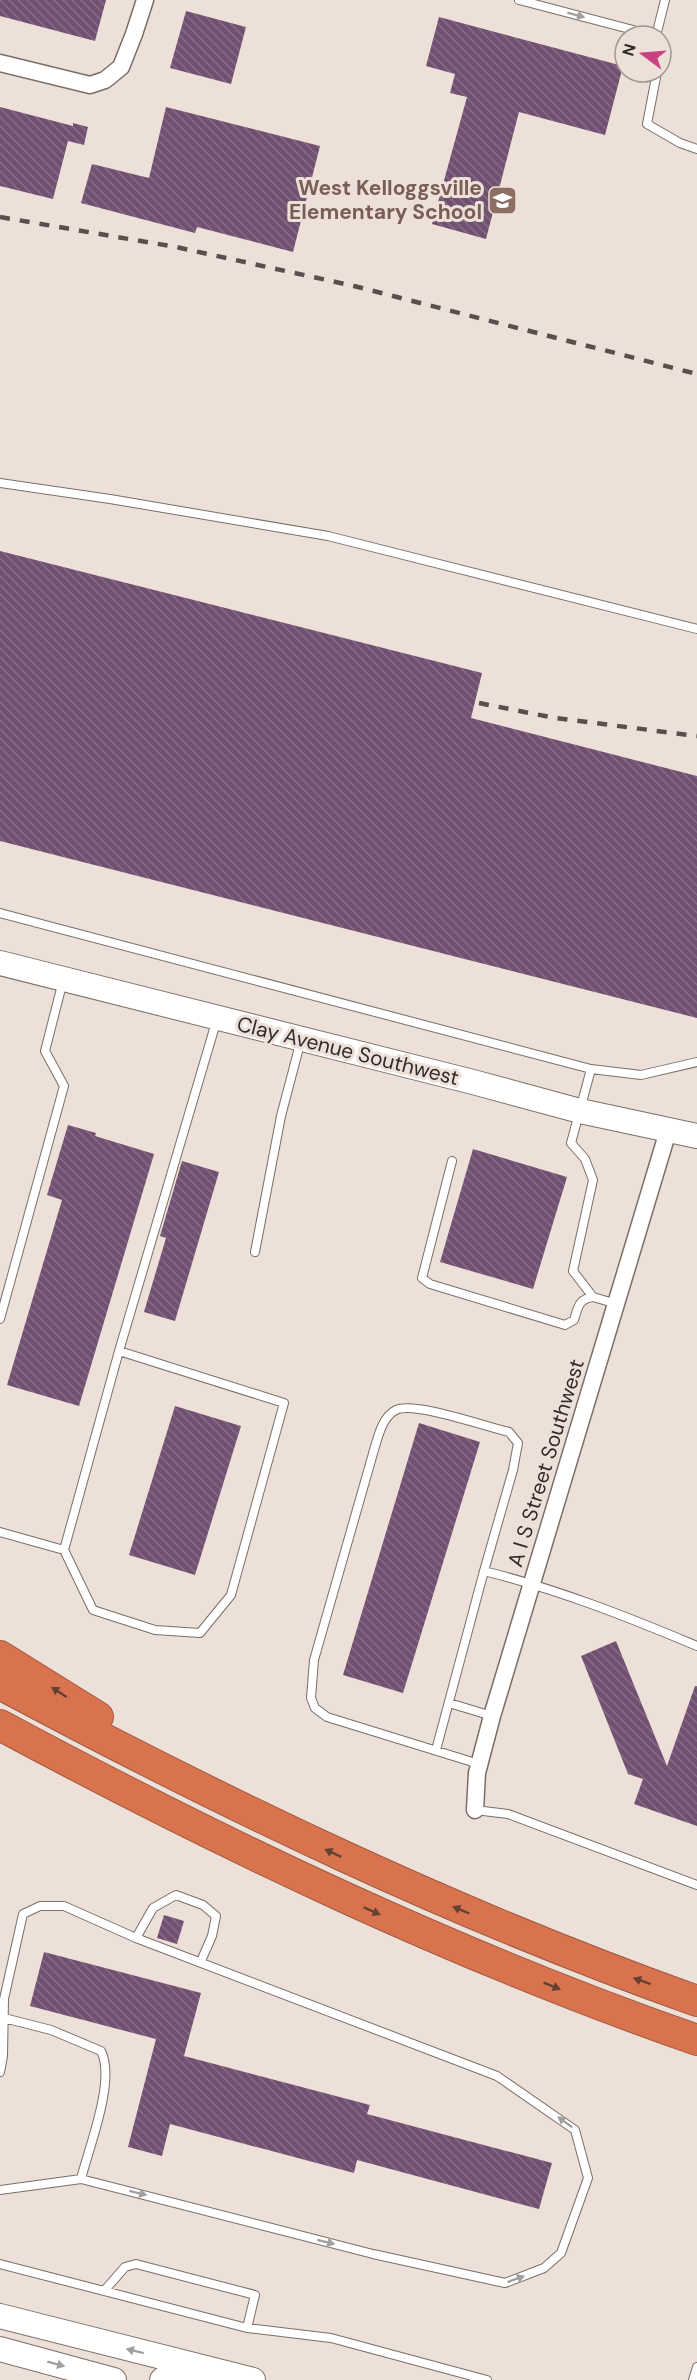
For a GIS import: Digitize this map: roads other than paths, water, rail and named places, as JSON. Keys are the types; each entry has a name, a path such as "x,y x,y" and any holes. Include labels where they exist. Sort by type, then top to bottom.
{"highway":[{"path":"0,1656 249,1814"},
{"path":"0,1684 249,1814 361,1866 511,1931 697,2001"},
{"path":"0,1725 149,1805 341,1898"},
{"path":"0,1747 147,1814 453,1947 697,2040"}],"street":[{"path":"0,63 90,85 105,80 121,67 145,0"},
{"name":"Clay Avenue Southwest","path":"0,963 580,1111 697,1136"},
{"name":"A I S Street Southwest","path":"475,1810 479,1764 492,1716 668,1131"},
{"path":"0,2316 248,2379"},
{"path":"0,2349 114,2380"},
{"path":"162,2380 168,2374 180,2371 248,2379"}],"lane":[{"path":"519,0 613,25"},
{"path":"659,24 665,0"},
{"path":"655,84 647,124 680,143 697,148"},
{"path":"0,483 328,536 697,629"},
{"path":"0,913 591,1069 640,1075 697,1062"},
{"path":"0,1319 64,1086 45,1051 63,980"},
{"path":"119,1351 284,1403 231,1595 200,1633 155,1630 93,1610 64,1550 119,1351 217,1018"},
{"path":"255,1252 281,1116 301,1039"},
{"path":"591,1069 571,1143 585,1159 593,1180 573,1271 593,1297"},
{"path":"452,1161 422,1278 430,1284 565,1325 574,1320 579,1303 584,1298 593,1297 617,1304"},
{"path":"436,1750 513,1470 518,1443 509,1432 413,1407 396,1410 385,1421 374,1450 314,1659 311,1698 315,1707 327,1717 479,1764"},
{"path":"0,1532 64,1550"},
{"path":"484,1570 533,1584 645,1624 697,1646"},
{"path":"449,1703 492,1716"},
{"path":"475,1810 508,1814 697,1885"},
{"path":"136,1938 153,1908 176,1895 203,1905 216,1917 212,1936 201,1961"},
{"path":"0,2072 3,2056 4,1999 23,1914 40,1906 64,1906 136,1938 497,2076 575,2130 588,2178 561,2253 544,2268 505,2283 374,2254 81,2179 0,2190"},
{"path":"4,2018 51,2030 102,2051 105,2058 107,2081 81,2179"},
{"path":"0,2264 247,2328 331,2338 487,2380"},
{"path":"104,2291 125,2267 136,2264 245,2292 255,2295 247,2328"},
{"path":"693,2380 697,2367"}],"railway":[{"path":"0,217 176,247 354,286 697,374"},
{"path":"479,703 555,718 697,736"}],"place":[{"name":"West Kelloggsville Elementary School","path":"503,200"}]}
